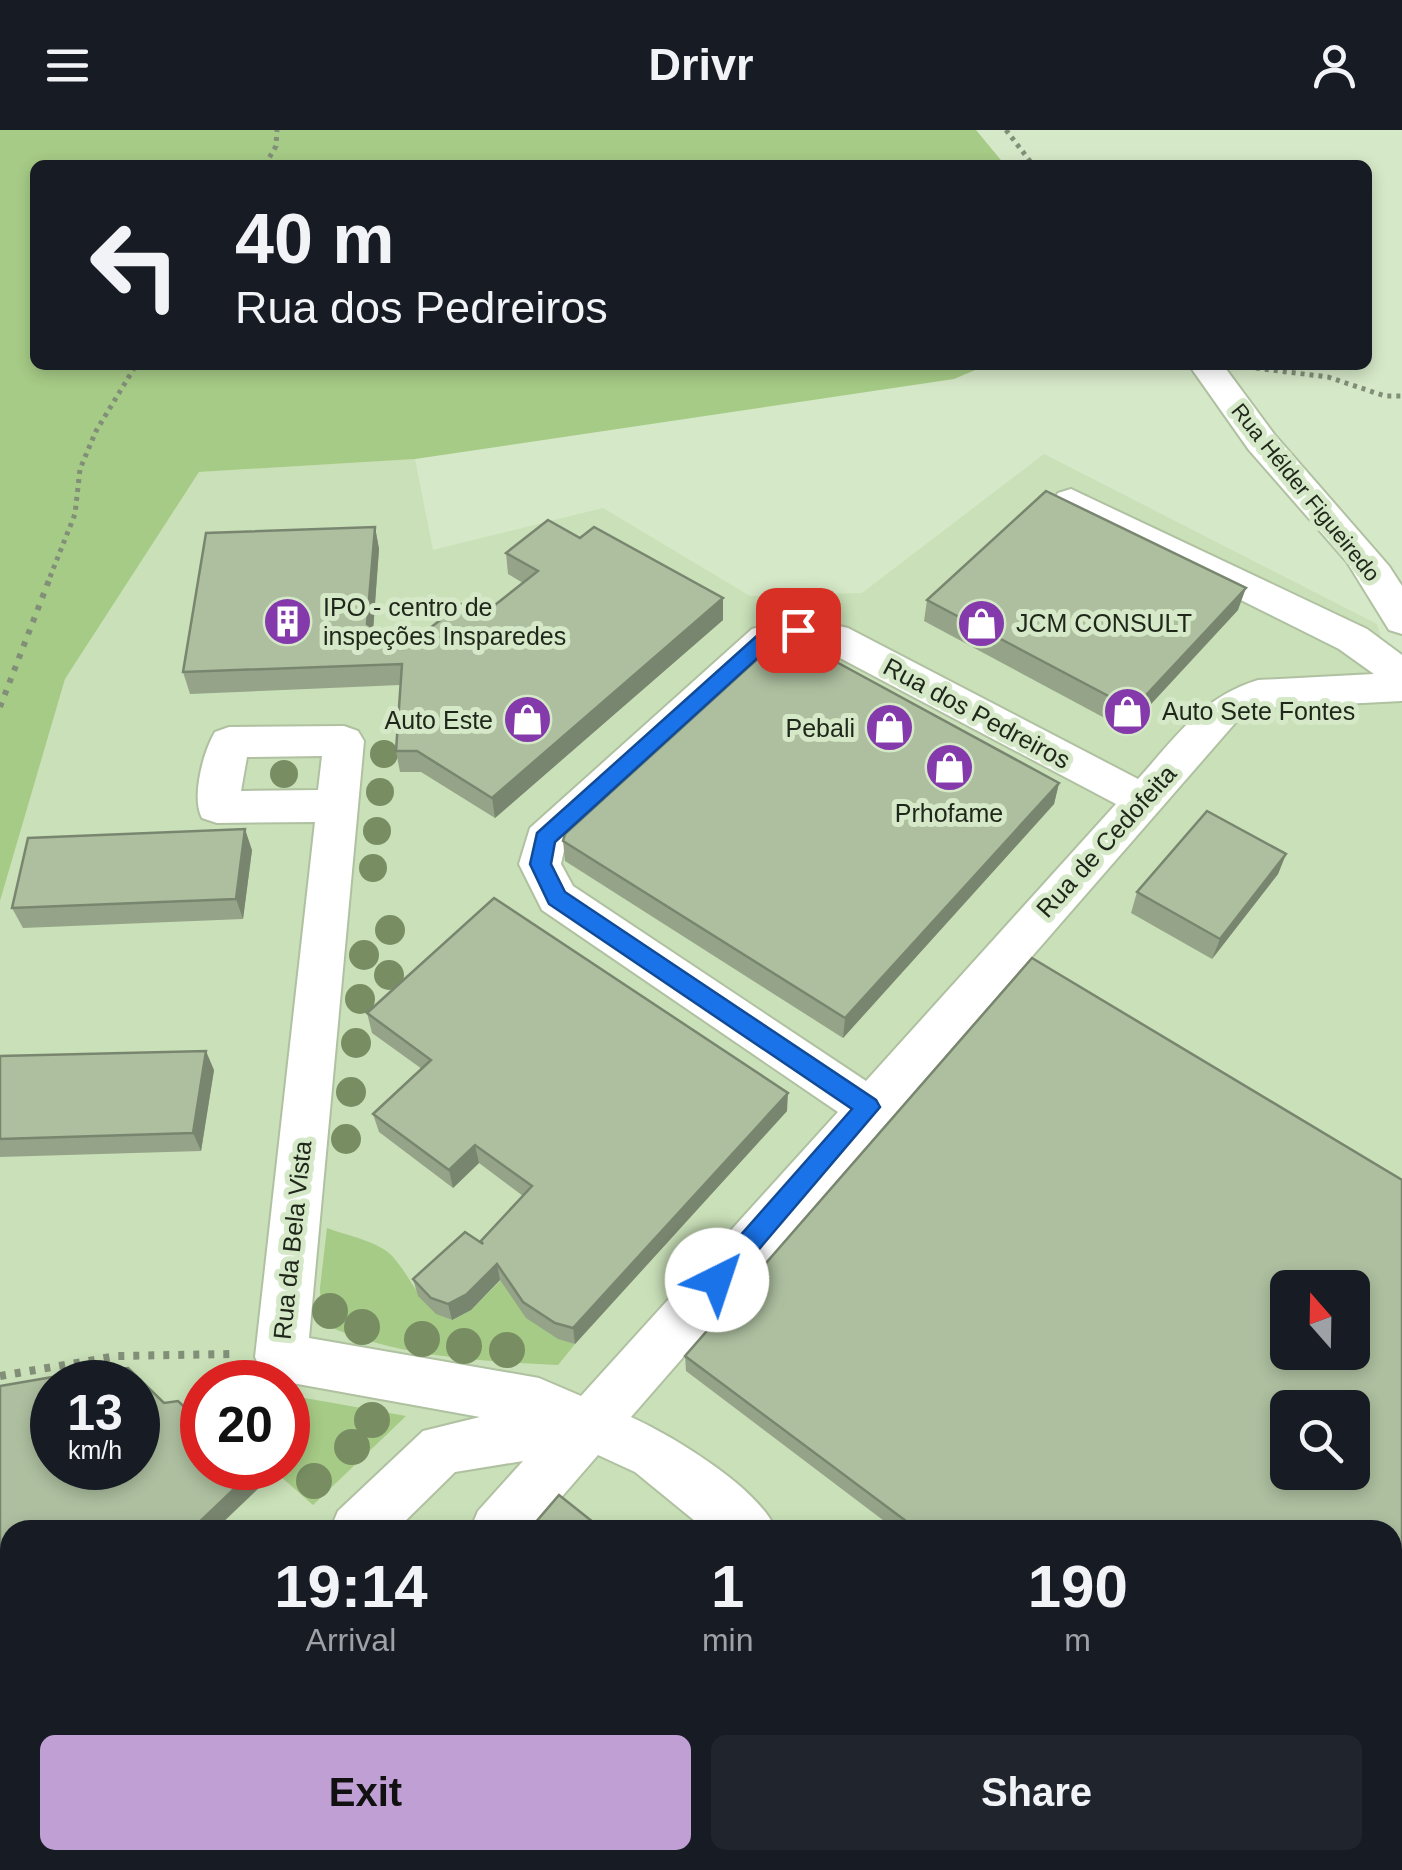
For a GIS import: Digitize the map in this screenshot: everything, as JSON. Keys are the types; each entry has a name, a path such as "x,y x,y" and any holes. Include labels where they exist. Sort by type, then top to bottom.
{"street":[{"name":"Rua Hélder Figueiredo","path":"1210,370 1267,449 1394,602 1402,621"},
{"path":"1071,500 1353,639 1402,675"},
{"name":"Rua dos Pedreiros","path":"868,1107 556,898 540,864 545,839 766,639 798,630 834,638 1143,800"},
{"name":"Rua de Cedofeita","path":"506,1520 1222,712 1258,694 1402,687"},
{"name":"Rua da Bela Vista","path":"334,806 281,1357 539,1404 591,1424"},
{"path":"367,1520 442,1449 591,1424 654,1454 736,1520"}],"path":[{"path":"268,160 276,146 277,130"},
{"path":"1006,130 1029,160"},
{"path":"0,707 75,514 80,469 96,431 133,370"},
{"path":"1291,370 1328,377 1386,396 1402,396"},
{"path":"0,1376 84,1358 181,1349 281,1357"}],"shaded area":[{"path":"1044,454 1377,624 1402,705 1402,1520 0,1520 0,901 65,679 199,472 415,459 433,550 603,508 750,596 862,593"}],"green space":[{"path":"0,130 976,130 1001,160 30,160 30,370 975,370 954,379 415,459 199,472 65,679 0,901"},
{"path":"327,1228 387,1252 425,1301 452,1320 471,1310 505,1276 575,1344 558,1365 498,1362 407,1350 321,1323 320,1288"},
{"path":"310,1399 406,1416 313,1505 296,1490 310,1490"}],"building":[{"path":"1046,491 1246,588 1133,709 927,600"},
{"path":"548,520 580,538 594,527 723,598 492,798 417,751 396,751 402,664 183,672 206,533 375,527 367,624 403,649 461,604 481,616 538,571 506,553"},
{"path":"785,634 1059,783 845,1018 563,841 565,834"},
{"path":"1207,811 1286,854 1220,939 1137,892"},
{"path":"245,829 236,899 12,908 28,838"},
{"path":"494,898 788,1093 573,1328 555,1323 523,1302 497,1264 467,1294 448,1304 431,1298 413,1279 465,1232 483,1244 481,1241 532,1186 475,1145 449,1170 373,1114 431,1060 367,1013"},
{"path":"1032,958 1402,1180 1402,1520 905,1520 685,1356"},
{"path":"206,1051 193,1133 0,1139 0,1056"},
{"path":"30,1381 30,1490 160,1490 160,1399 164,1403 180,1403 180,1490 233,1490 202,1520 0,1520 0,1386"},
{"path":"559,1495 590,1520 538,1520"}],"place":[{"name":"IPO - centro de inspeções Insparedes","path":"288,621"},
{"name":"JCM CONSULT","path":"981,623"},
{"name":"Auto Sete Fontes","path":"1127,711"},
{"name":"Auto Este","path":"528,720"},
{"name":"Pebali","path":"890,728"},
{"name":"Prhofame","path":"949,767"}],"route":[{"path":"717,1280 868,1107 556,898 540,864 545,839 572,814 766,639 798,630"}]}
